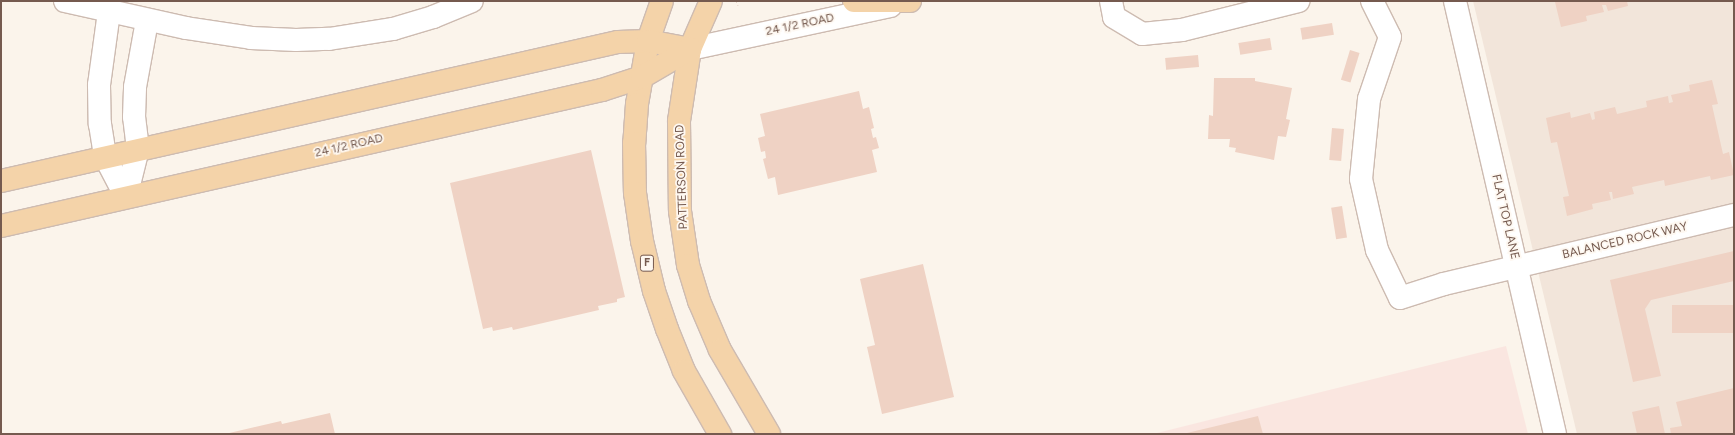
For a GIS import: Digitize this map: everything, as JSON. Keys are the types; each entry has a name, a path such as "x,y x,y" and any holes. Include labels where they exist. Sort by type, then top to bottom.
{"main road":[{"name":"F","path":"662,1 648,41 634,143 636,193 642,241 654,291 667,329 684,371 720,434"},
{"name":"PATTERSON ROAD","path":"711,1 690,50 679,128 680,211 688,265 699,301 720,350 769,434"},
{"path":"854,1 910,1"},
{"name":"24 1/2 ROAD","path":"1,181 618,42 648,41 690,50"},
{"name":"24 1/2 ROAD","path":"1,226 602,90 642,78 690,50"}],"street":[{"path":"65,1 147,21 251,38 329,39 393,29 433,17 472,1"},
{"name":"24 1/2 ROAD","path":"690,50 910,1"},
{"path":"1110,1 1114,16 1142,34 1182,30 1298,1"},
{"name":"BALANCED ROCK WAY","path":"1372,1 1390,37 1369,100 1361,179 1376,250 1400,298 1516,266 1734,215"},
{"name":"FLAT TOP LANE","path":"1455,1 1555,434"},
{"path":"109,12 99,85 100,124 105,157 126,197"},
{"path":"126,197 138,149 134,117 135,87 147,21"}],"path":[{"path":"738,1 739,5"}],"shaded area":[{"path":"1473,1 1734,1 1734,434 1577,434"},
{"path":"1506,346 1528,434 1153,434"}],"building":[{"path":"1627,1 1628,6 1608,11 1606,5 1602,5 1604,12 1586,16 1587,21 1561,27 1555,2"},
{"path":"1332,23 1334,35 1302,40 1300,28"},
{"path":"1270,38 1272,50 1240,55 1238,43"},
{"path":"1350,50 1360,53 1350,83 1341,80"},
{"path":"1198,55 1199,67 1166,70 1165,58"},
{"path":"1214,78 1255,78 1255,81 1292,88 1286,119 1290,120 1286,137 1278,136 1274,160 1235,152 1236,148 1229,147 1230,139 1208,139 1209,115 1213,116"},
{"path":"1712,80 1718,104 1712,105 1723,154 1729,152 1734,175 1711,180 1710,176 1665,186 1664,180 1632,187 1634,194 1613,199 1612,192 1609,192 1611,200 1592,204 1593,209 1567,216 1563,197 1569,196 1557,142 1551,143 1546,118 1570,112 1571,118 1590,113 1592,120 1595,119 1594,112 1615,107 1617,114 1647,107 1646,101 1668,96 1669,103 1673,102 1671,95 1690,91 1689,85"},
{"path":"859,91 863,109 869,107 874,128 871,129 873,138 876,137 879,148 872,150 877,172 778,195 775,177 768,179 763,159 766,158 765,151 761,152 758,138 765,136 760,114"},
{"path":"1332,128 1344,129 1341,161 1329,160"},
{"path":"591,150 625,297 617,299 617,302 598,306 599,310 513,330 512,327 493,331 492,327 483,329 450,183"},
{"path":"1342,206 1347,238 1336,239 1331,208"},
{"path":"1734,251 1734,281 1651,300 1645,309 1661,376 1633,382 1610,280"},
{"path":"923,264 954,397 882,414 867,347 875,345 860,279"},
{"path":"1672,305 1734,305 1734,333 1672,333"},
{"path":"1734,388 1734,434 1671,434 1670,428 1682,426 1676,402"},
{"path":"1659,406 1665,434 1637,434 1632,412"},
{"path":"330,413 335,434 225,434 281,421 282,424"},
{"path":"1258,416 1263,434 1187,434 1187,433"}]}
